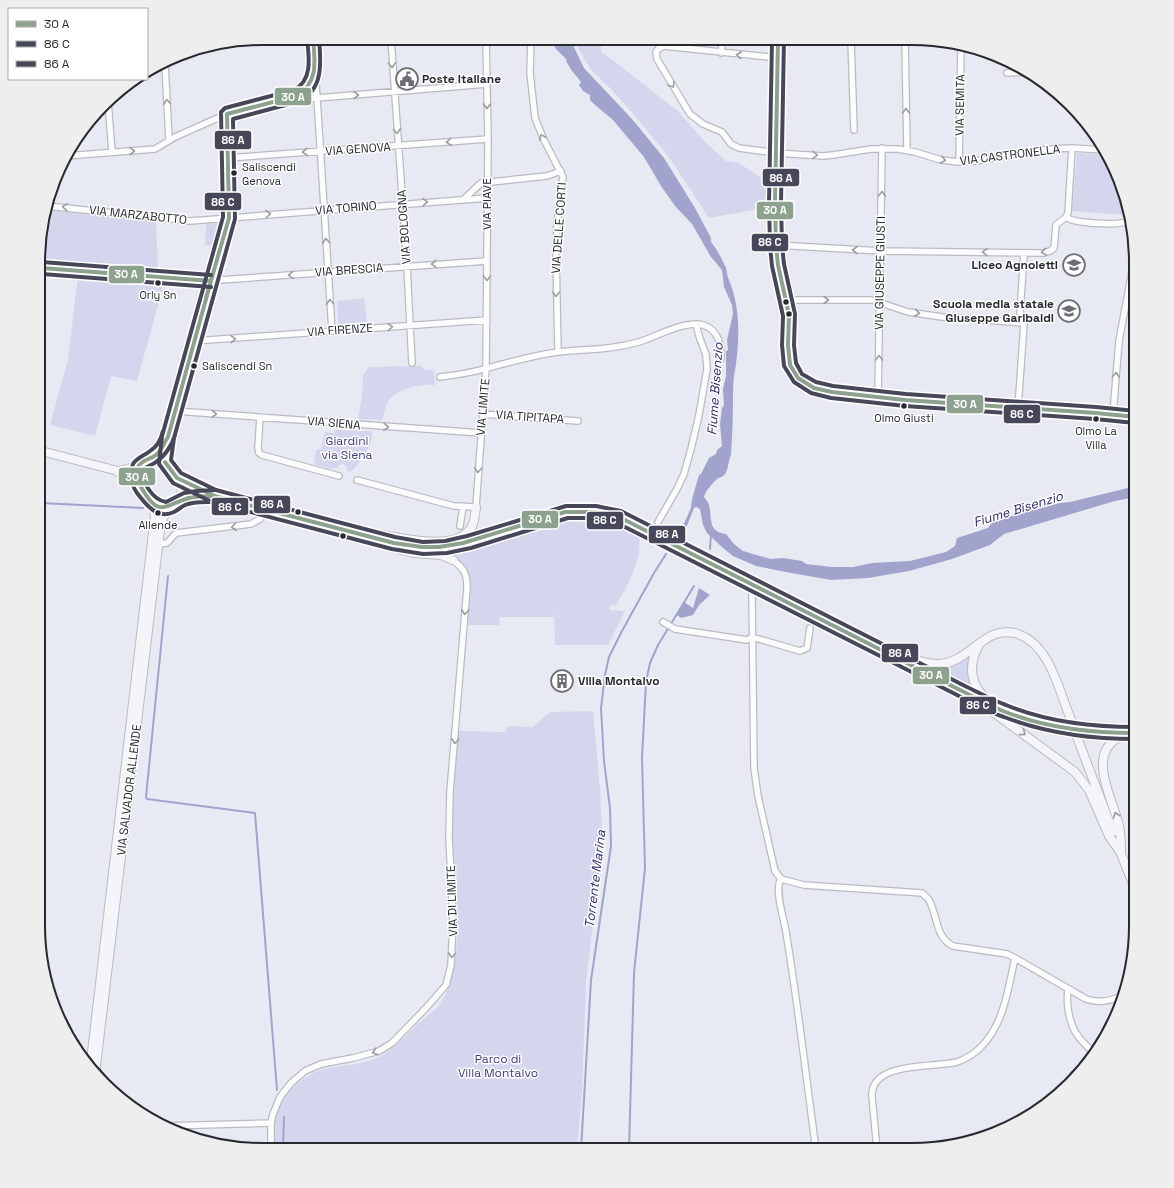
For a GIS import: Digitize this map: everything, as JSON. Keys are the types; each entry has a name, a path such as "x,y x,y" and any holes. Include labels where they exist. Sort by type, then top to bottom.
{"main road":[{"path":"45,452 118,472 141,488"},
{"path":"118,472 140,464 153,457 165,462 177,478 182,488 182,495 179,501"},
{"path":"140,464 137,471 137,478 141,488 153,504 161,508 169,507 179,501 198,496 214,496"},
{"path":"177,478 214,496 408,546 423,548 439,548 469,542 567,512 595,512 619,517 1004,711 1035,722 1069,725"},
{"name":"VIA SALVADOR ALLENDE","path":"91,1059 155,516 153,504"},
{"name":"VIA SALVADOR ALLENDE","path":"96,1065 158,544 162,518 169,507"},
{"path":"367,535 380,535 423,542 449,540 460,536 470,529 474,522 476,507"},
{"path":"367,535 382,545 414,553 441,555 453,560"},
{"path":"858,638 880,644 915,660 931,664 943,664 956,660 990,636 1002,632 1016,634 1031,641 1049,664 1069,725 1080,734 1129,874"},
{"path":"979,644 975,652 972,666 972,676 974,682 982,695 1004,711"},
{"path":"968,694 1075,772 1090,790 1109,836 1121,854"},
{"path":"1080,734 1129,733"},
{"path":"1121,854 1120,827 1104,780 1103,762 1107,749 1113,742 1129,735"}],"street":[{"path":"314,45 332,331"},
{"name":"VIA BOLOGNA","path":"391,45 407,266 412,363"},
{"name":"VIA PIAVE","path":"486,45 488,139 486,369"},
{"name":"VIA DELLE CORTI","path":"531,45 530,73 535,118 544,140 563,177 558,214 556,252 558,352"},
{"path":"722,45 721,53 778,58"},
{"path":"778,45 774,203 776,245 778,265 787,300 789,315 788,361 796,375 806,384 824,390 878,398 1113,414 1129,417"},
{"path":"851,45 854,130"},
{"path":"905,45 907,150"},
{"name":"VIA CASTRONELLA","path":"721,53 661,46 657,50 657,60 689,112 707,127 722,132 736,147 776,153 829,156 882,148 907,150 941,160 959,162 975,161 1044,150 1072,148 1098,150"},
{"name":"VIA SEMITA","path":"959,162 961,50"},
{"path":"73,155 155,149 169,140 227,114 296,96 302,93 311,82 315,64"},
{"path":"165,67 169,140"},
{"path":"1007,73 1018,72"},
{"path":"271,102 487,84"},
{"path":"108,108 112,152"},
{"path":"165,462 168,436 229,218 227,114"},
{"name":"VIA GENOVA","path":"227,158 488,139"},
{"name":"VIA GIUSEPPE GIUSTI","path":"878,398 882,148"},
{"path":"776,245 881,251 1044,253 1052,250 1056,225 1066,217 1068,213 1072,148"},
{"path":"463,200 481,183 547,176 560,171"},
{"name":"VIA TORINO","path":"229,218 402,203 487,198"},
{"name":"VIA MARZABOTTO","path":"52,206 190,220 229,218"},
{"path":"1066,217 1074,221 1126,224"},
{"path":"1018,408 1024,323 1020,313 1024,253"},
{"name":"VIA BRESCIA","path":"45,268 211,281 487,261"},
{"path":"1113,414 1119,341 1129,287"},
{"path":"787,300 872,300 908,312 942,317 1024,323"},
{"name":"VIA FIRENZE","path":"194,341 487,320"},
{"path":"658,522 684,474 699,415 707,368 706,355 698,336 696,324 704,325 714,332 720,342 721,359"},
{"name":"VIA LIMITE","path":"476,507 486,369 524,358 558,352 599,350 617,347 640,342 678,327 696,324"},
{"path":"440,377 486,369"},
{"name":"VIA SIENA","path":"175,411 481,433"},
{"name":"VIA TIPITAPA","path":"482,414 578,421"},
{"path":"260,417 259,453 339,476"},
{"path":"153,457 160,450 168,436"},
{"path":"357,480 454,506 476,507"},
{"path":"460,526 463,506"},
{"path":"158,544 167,543 176,533 251,524 260,519 266,509"},
{"name":"VIA DI LIMITE","path":"271,1143 271,1124 273,1114 280,1097 290,1083 305,1071 321,1064 379,1051 392,1043 446,985 451,965 453,928 450,792 467,588 467,576 462,567 453,560"},
{"path":"752,592 754,768 758,796 775,871 781,879 811,886 922,893 929,900 940,934 950,945 1007,954 1068,990 1095,1002 1116,998"},
{"path":"663,622 675,629 747,640 752,636"},
{"path":"752,636 800,651 807,648 810,628"},
{"path":"781,879 778,883 778,891 786,932 815,1143"},
{"path":"876,1143 872,1096 874,1083 884,1074 899,1069 957,1062 970,1056 979,1049 992,1034 1000,1019 1015,958"},
{"path":"1068,990 1067,1003 1075,1032 1091,1049"},
{"path":"178,1126 271,1124"}],"green space":[{"path":"576,45 601,45 601,51 679,112 705,142 726,161 739,163 769,183 770,207 709,218 669,157 630,110 591,70"},
{"path":"1077,153 1101,155 1117,192 1124,215 1072,211"},
{"path":"51,211 156,221 158,268 45,262 45,248"},
{"path":"221,223 214,246 205,245 206,224"},
{"path":"78,275 164,284 137,381 111,376 95,436 50,425 68,360"},
{"path":"364,298 367,322 338,324 337,301"},
{"path":"421,366 424,370 434,370 435,385 416,386 397,393 388,402 382,420 358,419 362,396 363,375 369,367"},
{"name":"Giardini via Siena","path":"335,430 372,431 371,443 351,472 347,471 347,467 343,464 337,468 331,469 314,464 316,450 321,449 325,432 334,433"},
{"path":"588,518 617,524 639,533 639,552 634,570 616,605 610,606 609,610 625,611 608,645 555,645 554,609 554,617 500,617 499,625 467,625 467,578 465,571 458,561 447,552 479,545 557,522"},
{"path":"970,656 968,671 973,691 931,669 953,665"},
{"name":"Parco di Villa Montalvo","path":"593,711 600,789 602,831 600,868 586,982 582,1093 578,1143 275,1143 275,1116 277,1109 281,1101 293,1087 308,1076 323,1069 366,1062 384,1054 434,1011 441,1003 449,985 457,944 453,823 458,731 505,732 508,726 533,727 550,712"}],"water":[{"path":"554,45 573,45 584,68 632,119 664,158 695,208 711,238 711,242 726,268 736,302 738,339 733,382 731,455 725,474 713,482 704,497 710,507 714,529 726,534 734,544 743,551 760,556 771,559 783,558 802,561 806,564 832,567 853,567 872,563 910,561 946,552 955,546 957,538 988,528 993,521 1060,503 1129,488 1129,498 1115,501 1004,534 990,545 952,559 909,571 868,578 831,580 756,566 733,556 707,533 703,525 700,509 696,507 694,508 682,538 681,539 678,537 691,508 699,475 701,474 709,458 716,454 717,450 722,446 720,424 722,408 724,405 723,389 726,376 726,351 728,350 727,340 733,314 732,305 724,287 722,270 711,257 692,224 675,206 644,157 613,120 590,100 590,95 583,91 579,85 581,82 572,71 566,61 567,60"},
{"path":"699,588 710,595 699,605 693,615 681,618 677,615 684,602 693,608"}],"waterway":[{"path":"45,503 143,508"},
{"path":"710,549 711,534"},
{"name":"Torrente Marina","path":"581,1143 591,980 611,846 610,808 604,761 601,708 605,675 609,657 622,631 666,554"},
{"path":"168,576 146,797 147,799 255,813 277,1090"},
{"path":"629,1143 634,973 645,868 642,758 646,682 650,663 658,645 694,586"},
{"path":"283,1143 284,1117"}],"transit line":[{"path":"307,45 309,60 307,74 300,86 294,90 225,108 221,112 223,217 162,436 159,464 173,483 212,502 392,549 423,554 447,553 471,548 568,518 594,518 617,523 992,713 1020,723 1052,731 1102,738 1129,739"},
{"path":"227,114 296,96 303,91 309,85 314,71 313,45"},
{"path":"319,45 319,74 313,90 307,96 294,103 233,119 235,219 174,438 171,460 181,473 216,490 395,537 423,542 445,541 467,536 566,506 596,506 621,511 1001,703 1037,716 1086,725 1129,727"},
{"path":"772,45 769,203 770,246 772,266 783,316 782,345 784,366 794,382 811,393 831,398 905,406 1129,422"},
{"path":"778,45 775,203 776,245 778,265 789,315 788,345 790,365 798,378 814,388 832,392 905,400 1129,416"},
{"path":"784,45 781,203 782,245 784,264 795,314 794,345 796,363 802,374 816,382 833,386 906,394 1129,410"},
{"path":"206,298 229,218 227,114"},
{"path":"45,262 211,275"},
{"path":"45,268 211,281"},
{"path":"45,274 211,287"},
{"path":"211,281 168,437 158,453 154,457 142,462 137,470 137,477 141,487 147,497 158,506 168,506 192,497 214,496 394,543 422,547 439,547 463,543 565,512 593,512 619,517 1003,711 1035,722 1085,731 1129,733"},
{"path":"163,431 157,445 133,464 131,479 137,493 148,506 158,513 163,514 174,512 185,505 192,503 215,502"},
{"path":"175,435 172,443 162,457 144,469 144,479 152,494 166,502 184,493 215,490"},
{"path":"165,462 177,478 215,496"}],"place":[{"name":"Poste Italiane","path":"407,79"},
{"name":"Saliscendi Genova","path":"234,173"},
{"name":"Liceo Agnoletti","path":"1074,265"},
{"name":"Orly Sn","path":"158,283"},
{"name":"Scuola media statale Giuseppe Garibaldi","path":"1069,311"},
{"name":"Saliscendi Sn","path":"194,366"},
{"name":"Olmo Giusti","path":"904,406"},
{"name":"Olmo La Villa","path":"1096,419"},
{"name":"Allende","path":"158,513"},
{"name":"Villa Montalvo","path":"562,681"}],"water label":[{"name":"Fiume Bisenzio","path":"715,389"},
{"name":"Fiume Bisenzio","path":"1018,509"}]}
